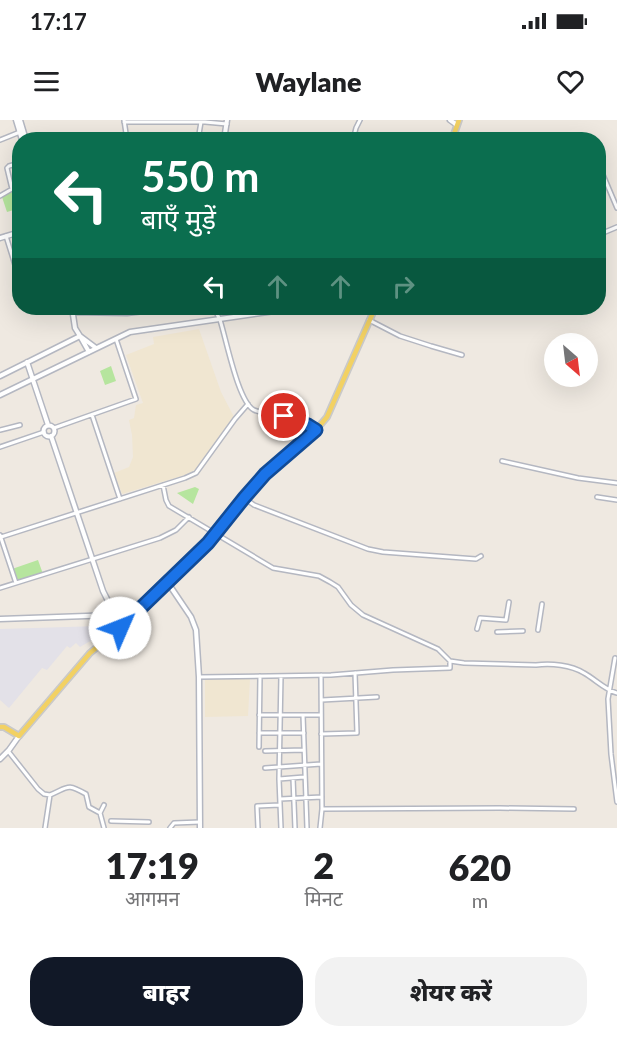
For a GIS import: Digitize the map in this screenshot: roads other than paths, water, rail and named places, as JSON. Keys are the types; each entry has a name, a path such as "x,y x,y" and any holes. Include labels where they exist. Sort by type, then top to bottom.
{"main road":[{"path":"0,727 19,736 90,653 129,621 168,583 208,543 265,474 316,430 327,417 372,315"}],"street":[{"path":"18,120 20,132"},
{"path":"450,120 458,122"},
{"path":"124,121 227,122"},
{"path":"12,165 7,168 12,189"},
{"path":"606,182 617,208"},
{"path":"0,238 12,234"},
{"path":"6,236 12,255"},
{"path":"73,315 75,328 89,352"},
{"path":"217,315 235,375 248,404 255,410 283,416 316,430"},
{"path":"0,395 130,332 247,315"},
{"path":"369,320 400,336 462,355"},
{"path":"80,336 96,348"},
{"path":"0,376 80,336"},
{"path":"27,362 48,425 54,428 136,399 116,339"},
{"path":"16,583 0,536 196,473 248,404"},
{"path":"92,415 120,499"},
{"path":"0,430 20,425"},
{"path":"0,447 44,432 48,425"},
{"path":"54,428 51,436 103,591 115,615"},
{"path":"44,432 51,436"},
{"path":"502,461 578,478 617,483"},
{"path":"163,485 169,506 273,567 318,576 330,582 338,587 363,615 438,650 450,661 473,664 562,666 581,671 617,693"},
{"path":"597,497 617,500"},
{"path":"244,498 254,506 368,549 476,559 481,556"},
{"path":"0,588 160,538 176,530 189,517"},
{"path":"168,583 191,617 196,630 199,677 200,828"},
{"path":"477,629 480,618 506,620 509,602"},
{"path":"538,630 542,604"},
{"path":"0,620 115,615 129,621"},
{"path":"497,632 523,631"},
{"path":"615,658 608,699 617,802"},
{"path":"199,677 321,675 450,668 450,661"},
{"path":"321,734 357,733 355,673"},
{"path":"320,828 322,809 321,675"},
{"path":"259,747 260,676"},
{"path":"281,676 279,767 281,828"},
{"path":"321,700 377,698"},
{"path":"259,715 321,715"},
{"path":"303,715 307,828"},
{"path":"259,733 304,734"},
{"path":"0,759 19,736"},
{"path":"265,752 304,750"},
{"path":"8,751 44,794 50,795 72,786 86,794 89,807 100,813"},
{"path":"265,768 321,764"},
{"path":"279,779 305,777"},
{"path":"293,778 295,828"},
{"path":"45,828 50,795"},
{"path":"280,799 322,796"},
{"path":"104,805 100,813 104,828"},
{"path":"258,828 257,806 280,805"},
{"path":"322,809 574,809"},
{"path":"111,821 148,822"},
{"path":"170,828 174,823 200,822"}]}
